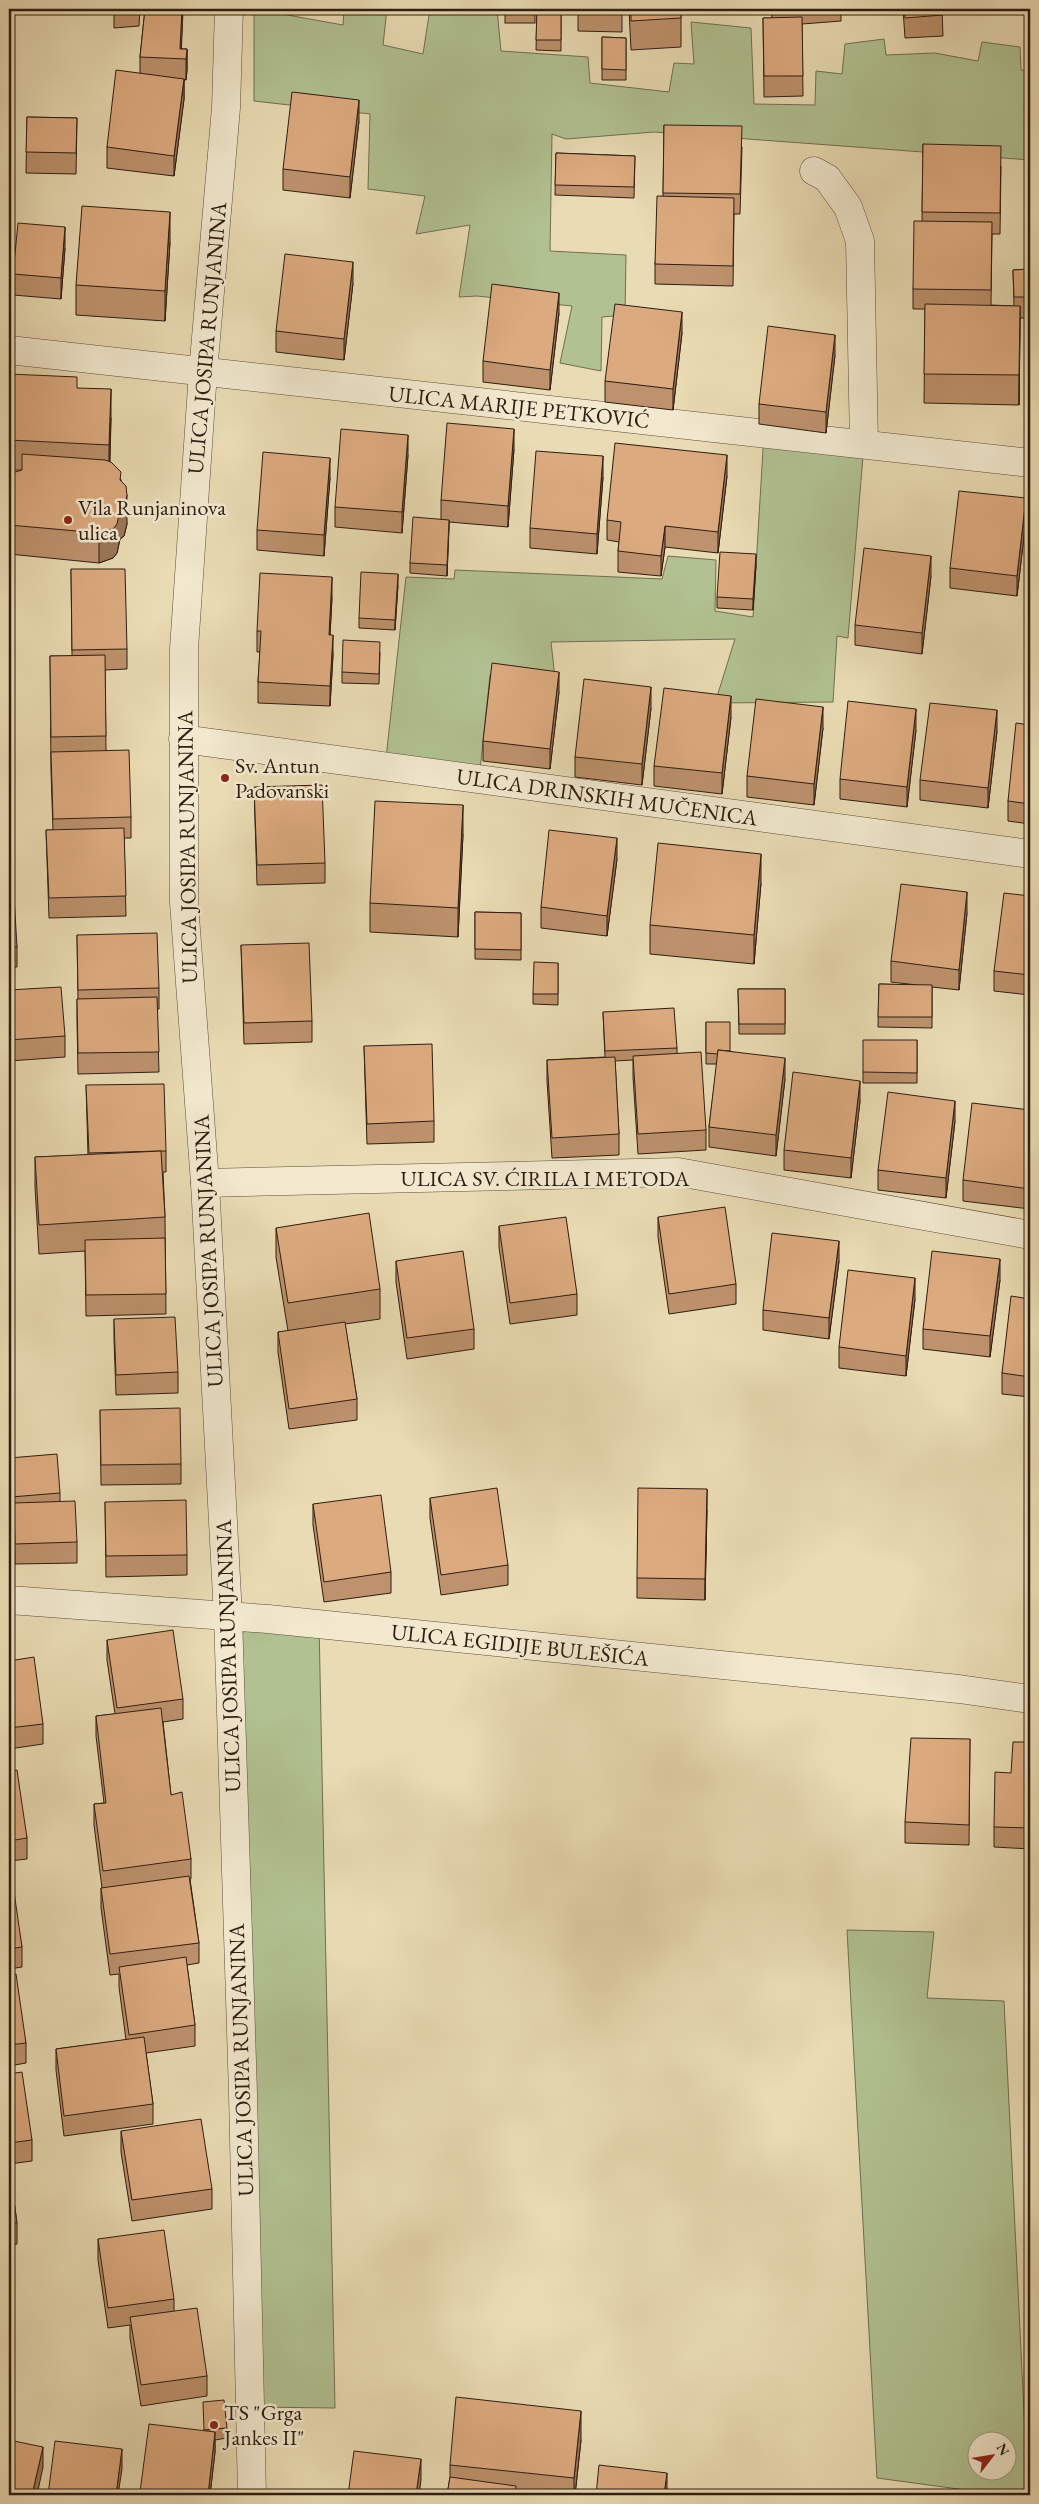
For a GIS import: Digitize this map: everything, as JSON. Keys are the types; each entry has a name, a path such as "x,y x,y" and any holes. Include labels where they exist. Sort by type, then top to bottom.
{"street":[{"name":"ULICA JOSIPA RUNJANINA","path":"229,9 226,108 203,372 184,649 184,903 205,1183 228,1616 252,2495"},
{"path":"814,170 827,178 848,207 860,241 864,444"},
{"name":"ULICA MARIJE PETKOVIĆ","path":"9,350 1030,462"},
{"name":"ULICA DRINSKIH MUČENICA","path":"183,740 1030,854"},
{"name":"ULICA SV. ĆIRILA I METODA","path":"205,1183 678,1172 1030,1234"},
{"name":"ULICA EGIDIJE BULEŠIĆA","path":"9,1600 228,1616 959,1690 1030,1699"}],"green space":[{"path":"254,9 343,25 344,9 387,9 383,45 423,54 430,9 497,9 501,51 588,57 590,83 669,92 674,63 694,64 691,22 751,28 754,104 815,105 816,71 842,74 845,44 884,39 886,55 935,53 978,61 982,42 1020,47 1021,70 1030,70 1030,160 654,132 566,139 552,134 550,251 626,255 625,315 602,317 601,371 560,363 572,306 477,296 459,297 470,225 416,234 425,196 368,189 370,114 254,101"},
{"path":"764,433 864,444 848,638 837,636 833,702 715,703 735,639 551,642 555,678 490,675 479,780 385,767 406,577 454,579 455,570 662,579 668,556 716,560 715,611 753,617"},
{"path":"319,1624 335,2408 256,2407 232,1671 244,1629"},
{"path":"847,1930 934,1932 927,1998 1004,2001 1028,2495 1003,2495 877,2478"}],"building":[{"path":"145,9 182,9 180,49 187,49 186,59 140,57"},
{"path":"537,9 561,9 561,40 536,40"},
{"path":"631,9 681,9 681,18 631,21"},
{"path":"904,9 942,9 943,15 905,18"},
{"path":"802,17 803,76 764,76 763,18"},
{"path":"602,37 626,38 626,70 602,69"},
{"path":"116,70 184,79 174,156 107,147"},
{"path":"292,92 359,100 350,177 283,169"},
{"path":"27,117 77,118 76,153 26,152"},
{"path":"664,125 742,126 740,194 663,193"},
{"path":"923,144 1001,146 1000,213 922,212"},
{"path":"556,153 635,156 634,187 555,185"},
{"path":"657,196 734,198 733,266 655,264"},
{"path":"82,206 170,212 165,291 76,285"},
{"path":"914,221 992,222 991,290 913,289"},
{"path":"18,223 65,227 61,278 13,274"},
{"path":"285,254 353,262 344,339 276,331"},
{"path":"1030,269 1030,297 1014,297 1013,270"},
{"path":"492,284 559,293 550,370 483,361"},
{"path":"615,304 682,312 673,389 605,381"},
{"path":"925,304 1020,306 1019,375 924,374"},
{"path":"768,326 835,335 826,412 759,404"},
{"path":"9,374 77,377 77,388 111,389 109,445 9,440"},
{"path":"447,423 514,429 508,506 441,500"},
{"path":"341,429 408,435 402,512 335,507"},
{"path":"615,443 727,455 718,532 665,526 661,556 618,551 621,522 607,520"},
{"path":"536,451 603,456 597,534 530,528"},
{"path":"263,452 330,458 324,535 257,530"},
{"path":"22,454 111,462 121,472 120,480 126,486 127,495 124,507 120,510 117,524 113,529 99,533 9,525 9,477 12,473 22,470"},
{"path":"959,491 1026,498 1017,576 950,568"},
{"path":"413,517 449,520 447,565 410,563"},
{"path":"864,548 931,556 922,633 855,625"},
{"path":"720,552 756,554 753,599 717,597"},
{"path":"71,569 125,569 127,649 72,650"},
{"path":"361,572 398,574 395,620 359,618"},
{"path":"260,573 332,577 329,635 333,635 330,686 258,682 261,631 257,631"},
{"path":"343,640 380,642 379,674 342,672"},
{"path":"105,655 106,736 51,737 50,656"},
{"path":"492,663 559,672 550,749 483,741"},
{"path":"584,679 651,687 642,764 575,757"},
{"path":"664,688 731,696 722,773 654,766"},
{"path":"756,699 823,707 814,784 747,776"},
{"path":"848,701 916,709 907,787 840,779"},
{"path":"930,703 997,710 988,788 920,780"},
{"path":"1016,723 1030,725 1030,804 1008,801"},
{"path":"129,750 131,817 53,819 51,752"},
{"path":"322,785 325,863 257,865 254,787"},
{"path":"375,801 463,805 458,908 370,903"},
{"path":"124,828 126,896 49,898 46,830"},
{"path":"549,830 617,838 607,916 541,907"},
{"path":"658,843 761,854 754,935 650,925"},
{"path":"901,884 967,892 959,970 891,961"},
{"path":"1004,893 1030,896 1030,975 994,971"},
{"path":"14,896 17,947 9,947 9,897"},
{"path":"475,912 521,913 521,950 475,949"},
{"path":"157,933 159,988 78,990 77,935"},
{"path":"309,943 312,1021 244,1023 241,945"},
{"path":"534,962 558,963 558,994 533,994"},
{"path":"879,984 932,985 932,1017 878,1017"},
{"path":"61,987 65,1036 9,1040 9,990"},
{"path":"738,989 785,989 785,1024 739,1024"},
{"path":"157,997 159,1052 78,1053 77,999"},
{"path":"674,1008 677,1048 605,1051 603,1012"},
{"path":"706,1022 730,1022 730,1051 718,1050 718,1054 706,1053"},
{"path":"863,1040 917,1040 917,1073 863,1072"},
{"path":"432,1044 434,1121 367,1124 364,1046"},
{"path":"718,1050 785,1058 776,1135 709,1127"},
{"path":"701,1052 706,1130 638,1134 633,1056"},
{"path":"615,1057 619,1134 552,1138 547,1060"},
{"path":"793,1072 860,1081 851,1158 784,1150"},
{"path":"164,1084 166,1151 89,1153 86,1085"},
{"path":"888,1092 955,1101 946,1178 878,1170"},
{"path":"972,1103 1030,1110 1030,1189 963,1180"},
{"path":"161,1151 165,1217 39,1225 35,1157"},
{"path":"9,1170 12,1225 9,1225"},
{"path":"725,1207 736,1284 669,1294 658,1217"},
{"path":"369,1213 380,1289 288,1303 276,1228"},
{"path":"566,1217 577,1294 510,1303 499,1226"},
{"path":"772,1233 839,1241 829,1318 763,1310"},
{"path":"165,1238 166,1294 86,1295 85,1240"},
{"path":"463,1251 474,1329 407,1338 396,1261"},
{"path":"932,1251 1000,1259 990,1336 923,1329"},
{"path":"848,1270 915,1278 906,1356 839,1347"},
{"path":"1011,1296 1030,1299 1030,1377 1002,1373"},
{"path":"175,1317 178,1372 116,1375 114,1319"},
{"path":"345,1322 357,1399 289,1409 278,1332"},
{"path":"180,1408 181,1464 101,1465 100,1410"},
{"path":"57,1454 60,1493 11,1497 9,1458"},
{"path":"497,1488 508,1565 441,1575 430,1498"},
{"path":"638,1488 707,1489 705,1579 637,1578"},
{"path":"381,1495 391,1572 324,1582 313,1504"},
{"path":"186,1500 187,1555 106,1556 105,1502"},
{"path":"75,1501 77,1542 15,1544 14,1503"},
{"path":"173,1630 183,1699 117,1708 107,1640"},
{"path":"34,1657 43,1724 9,1728 9,1661"},
{"path":"161,1708 171,1795 182,1792 191,1859 103,1871 94,1804 106,1803 96,1716"},
{"path":"911,1738 970,1739 969,1825 905,1822"},
{"path":"1013,1742 1030,1742 1030,1828 994,1827 995,1772 1011,1773"},
{"path":"17,1770 27,1838 9,1841 9,1771"},
{"path":"189,1876 199,1943 110,1954 101,1888"},
{"path":"12,1878 22,1947 9,1949 9,1879"},
{"path":"186,1957 195,2025 129,2035 119,1967"},
{"path":"16,1974 26,2043 9,2045 9,1975"},
{"path":"144,2037 153,2104 64,2116 56,2049"},
{"path":"22,2072 32,2140 9,2143 9,2074"},
{"path":"201,2119 212,2189 132,2200 121,2131"},
{"path":"9,2165 17,2223 9,2224"},
{"path":"164,2230 174,2299 108,2308 98,2239"},
{"path":"197,2308 207,2376 141,2385 130,2317"},
{"path":"456,2397 581,2411 574,2478 450,2465"},
{"path":"224,2400 227,2428 204,2430 203,2402"},
{"path":"149,2424 215,2432 208,2495 166,2495 140,2492"},
{"path":"9,2440 43,2447 32,2495 9,2495"},
{"path":"55,2441 122,2449 116,2495 48,2495"},
{"path":"354,2451 421,2459 416,2495 348,2495"},
{"path":"599,2465 667,2473 664,2495 596,2495"},
{"path":"450,2477 516,2486 515,2495 447,2495"}],"place":[{"name":"Vila Runjaninova ulica","path":"68,520"},
{"name":"Sv. Antun Padovanski","path":"225,778"},
{"name":"TS \"Grga Jankes II\"","path":"214,2425"}]}
